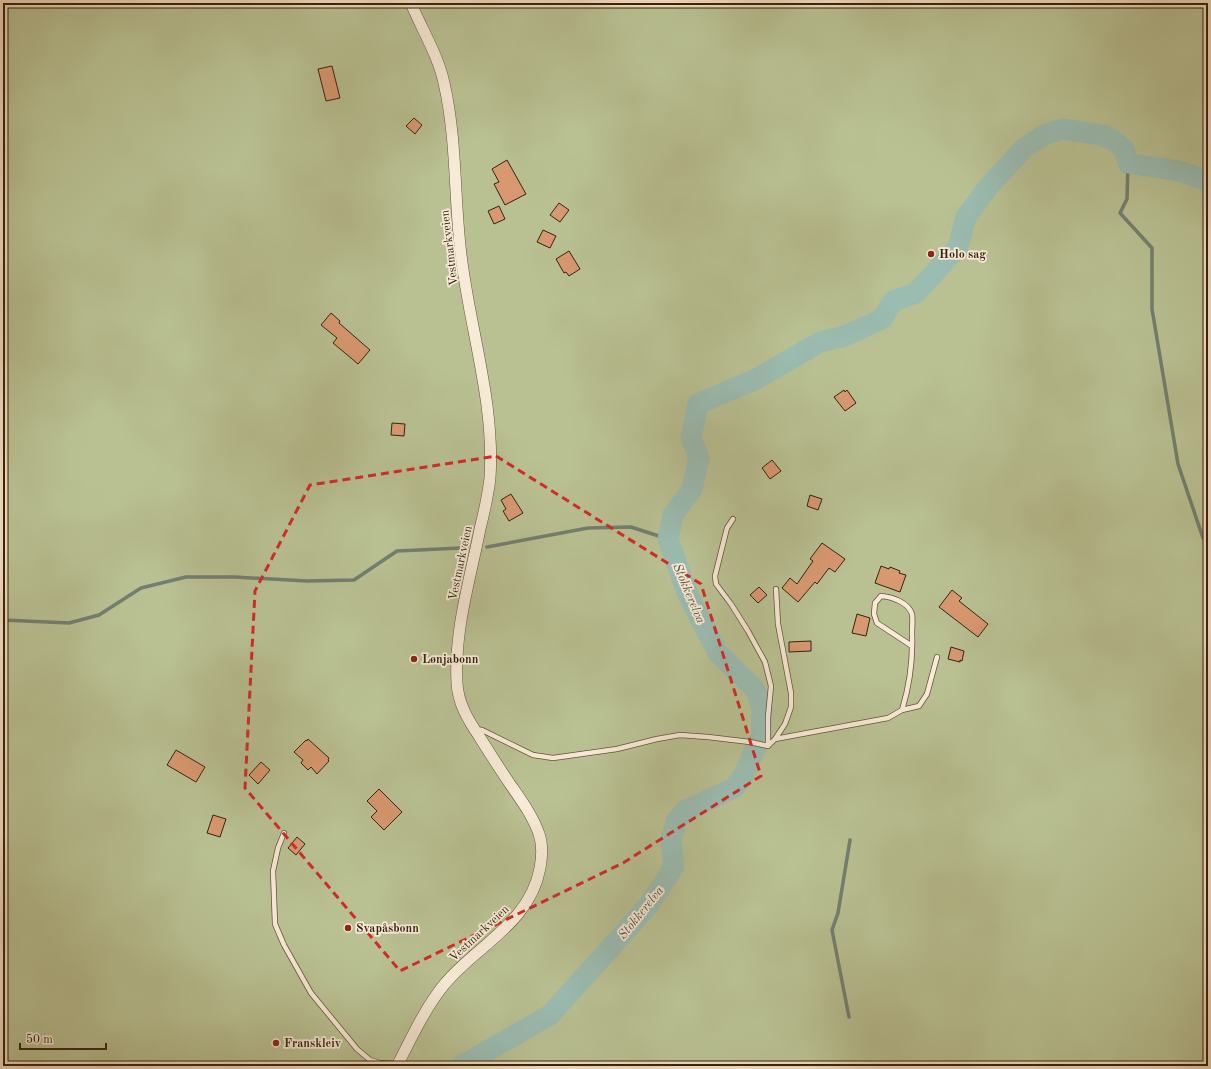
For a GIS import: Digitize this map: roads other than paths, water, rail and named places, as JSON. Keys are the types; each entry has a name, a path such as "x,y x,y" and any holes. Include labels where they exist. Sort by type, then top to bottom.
{"street":[{"name":"Vestmarkveien","path":"397,1065 431,1004 443,986 459,969 509,926 527,904 536,886 542,850 540,836 531,815 474,729 462,707 457,688 456,661 459,631 489,482 491,455 490,426 483,377 461,256 451,127 444,82 434,53 411,3"}],"lane":[{"path":"733,519 727,528 715,576 716,584 731,604 765,662 771,686 768,717 768,746"},
{"path":"768,746 775,739 785,724 791,707 791,693 778,624 776,589"},
{"path":"902,710 908,690 912,660 912,646 912,613 903,603 892,597 881,596 874,603 874,614 877,623 912,646"},
{"path":"775,739 888,718 902,710 919,706 927,694 936,657"},
{"path":"474,729 482,730 533,755 553,758 617,749 680,735 708,736 768,746"},
{"path":"284,833 278,848 273,871 275,924 284,945 311,993 357,1050 370,1060 397,1065"}],"waterway":[{"name":"Stokkerelva","path":"461,1066 550,1015 648,906 674,867 671,840 676,821 686,810 734,788 743,776 761,736 762,707 755,689 718,653 688,595 668,539 673,515 692,489 699,458 691,438 698,404 756,379 820,342 845,336 882,319 893,301 916,293 958,247 966,217 989,186 1024,148 1044,135 1063,129 1102,135 1114,141 1124,149 1128,163 1179,171 1208,181"},
{"path":"1128,163 1127,199 1120,213 1152,248 1152,309 1178,464 1203,538 1208,542"},
{"path":"487,547 588,528 631,527 668,539"},
{"path":"3,620 69,623 99,615 141,588 186,577 235,577 307,581 354,580 397,551 461,548"},
{"path":"849,1017 832,930 838,913 850,840"}],"place":[{"name":"Holo sag","path":"931,254"},
{"name":"Lønjabonn","path":"414,659"},
{"name":"Svapåsbonn","path":"348,928"},
{"name":"Franskleiv","path":"276,1043"}]}
